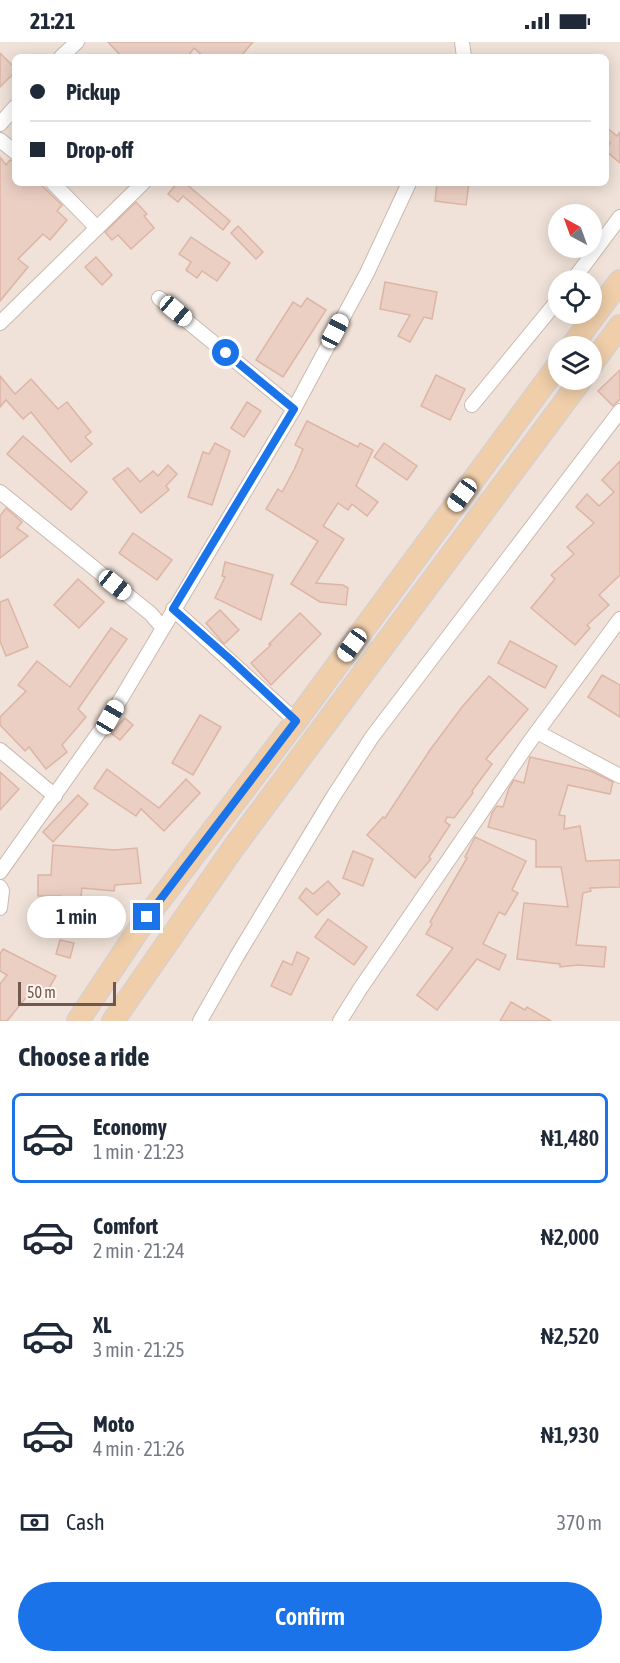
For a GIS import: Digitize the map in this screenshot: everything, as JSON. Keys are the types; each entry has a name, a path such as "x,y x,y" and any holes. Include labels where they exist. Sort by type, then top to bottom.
{"main road":[{"path":"579,336 620,281"},
{"path":"602,350 620,326"},
{"path":"78,1021 147,917 296,721 548,379"},
{"path":"113,1021 234,847 573,390"}],"street":[{"path":"64,54 77,42"},
{"path":"0,124 12,110"},
{"path":"0,140 12,150"},
{"path":"56,186 97,228"},
{"path":"0,323 140,186"},
{"path":"0,872 110,717 294,409 367,273 408,186"},
{"path":"580,270 620,217"},
{"path":"159,298 294,409"},
{"path":"472,405 548,312"},
{"path":"200,1021 372,737 620,411"},
{"path":"0,492 151,614 162,627"},
{"path":"173,609 296,721"},
{"path":"340,1021 537,732 620,619"},
{"path":"537,732 620,776"},
{"path":"0,750 55,796"},
{"path":"0,887 2,891 0,908"}],"shaded area":[{"path":"0,42 620,42 620,1021 0,1021"}],"building":[{"path":"108,42 253,42 243,54 201,54 194,48 189,54 119,54"},
{"path":"0,53 12,65 12,75 0,87"},
{"path":"609,129 617,136 620,132 620,163 609,154"},
{"path":"0,157 6,165 12,160 12,186 42,186 62,205 57,211 67,220 50,240 43,234 18,259 28,267 0,301"},
{"path":"175,186 189,186 230,221 223,230 183,196 178,202 168,194"},
{"path":"437,186 469,186 466,205 435,201"},
{"path":"136,202 147,214 144,216 154,228 131,249 118,235 112,240 105,232"},
{"path":"238,226 263,252 256,259 231,233"},
{"path":"191,237 230,263 217,281 202,271 197,278 186,270 191,262 179,254"},
{"path":"96,257 112,275 102,285 85,267"},
{"path":"385,282 437,292 432,319 424,317 410,342 398,336 410,315 380,309"},
{"path":"307,298 326,310 283,377 256,360 293,302 301,307"},
{"path":"620,370 620,399 613,406 598,391 602,390 602,387"},
{"path":"436,375 465,389 450,420 421,406"},
{"path":"0,376 15,394 31,379 58,409 67,402 91,432 85,437 92,444 71,462 31,412 23,419 6,400 0,407"},
{"path":"247,402 261,411 244,437 231,428"},
{"path":"307,421 358,447 360,443 373,450 356,486 378,502 367,516 352,504 348,510 338,503 323,526 344,539 316,583 343,585 348,588 346,605 320,602 291,584 318,541 266,509 278,489 282,492 294,470 303,449 295,445"},
{"path":"23,436 87,492 71,510 7,454"},
{"path":"215,443 230,451 212,505 188,497 203,452 209,454"},
{"path":"384,443 417,466 407,480 374,457"},
{"path":"620,461 620,575 599,595 609,605 587,625 590,628 575,645 531,608 555,579 551,575 574,554 567,547 594,523 576,507 587,494 599,506 614,492 602,480"},
{"path":"168,465 177,474 166,486 169,490 141,513 113,479 128,468 140,482 153,471 158,476"},
{"path":"6,508 22,522 17,528 28,536 0,558 0,516"},
{"path":"133,533 172,560 157,580 119,553"},
{"path":"225,562 273,575 261,620 215,598 225,577 222,576"},
{"path":"78,579 104,602 79,628 54,605"},
{"path":"8,599 28,647 6,656 0,641 0,602"},
{"path":"220,610 239,630 224,644 206,623"},
{"path":"300,613 321,634 271,685 251,663"},
{"path":"111,628 127,639 78,709 86,717 62,745 67,752 46,769 29,747 25,751 0,725 0,717 26,691 18,685 37,661 70,687"},
{"path":"510,641 557,666 545,688 498,663"},
{"path":"602,675 620,685 620,717 588,697"},
{"path":"489,676 528,709 486,759 492,764 472,791 473,793 454,818 447,817 445,822 450,825 429,857 431,859 415,878 367,835 383,817 385,818 430,750"},
{"path":"200,715 221,727 193,775 172,763"},
{"path":"125,718 133,725 120,740 111,733"},
{"path":"530,757 591,771 613,782 610,794 568,785 559,815 565,816 564,829 580,826 586,861 620,860 620,887 590,888 591,891 583,893 576,945 606,947 604,967 578,965 560,967 560,964 517,959 524,903 568,907 561,867 536,867 536,840 488,827 492,813 497,806 503,807 514,780 524,783"},
{"path":"107,769 159,808 186,779 200,793 164,831 141,809 136,816 94,788"},
{"path":"0,772 19,789 0,810"},
{"path":"78,795 88,804 53,842 43,832"},
{"path":"475,837 526,861 512,890 518,893 505,915 499,912 483,944 506,955 499,970 477,959 437,1010 417,995 453,948 426,934 432,924 430,922 467,858 465,857"},
{"path":"53,845 115,850 137,848 141,883 115,885 114,891 82,888 78,919 58,917 61,896 38,896 38,875 51,875"},
{"path":"353,851 373,859 363,886 343,878"},
{"path":"328,881 340,894 317,915 299,898 306,888 313,894"},
{"path":"328,919 367,947 354,965 315,937"},
{"path":"60,940 74,943 70,958 56,954"},
{"path":"3,949 56,976 45,995 33,989 7,1021 0,1021 0,984 7,975 0,971 0,954"},
{"path":"297,952 309,958 291,995 271,986 283,961 292,965"},
{"path":"511,1002 525,1010 527,1007 551,1021 500,1021"}],"route":[{"path":"147,917 296,721 173,609 294,409 226,353"}]}
